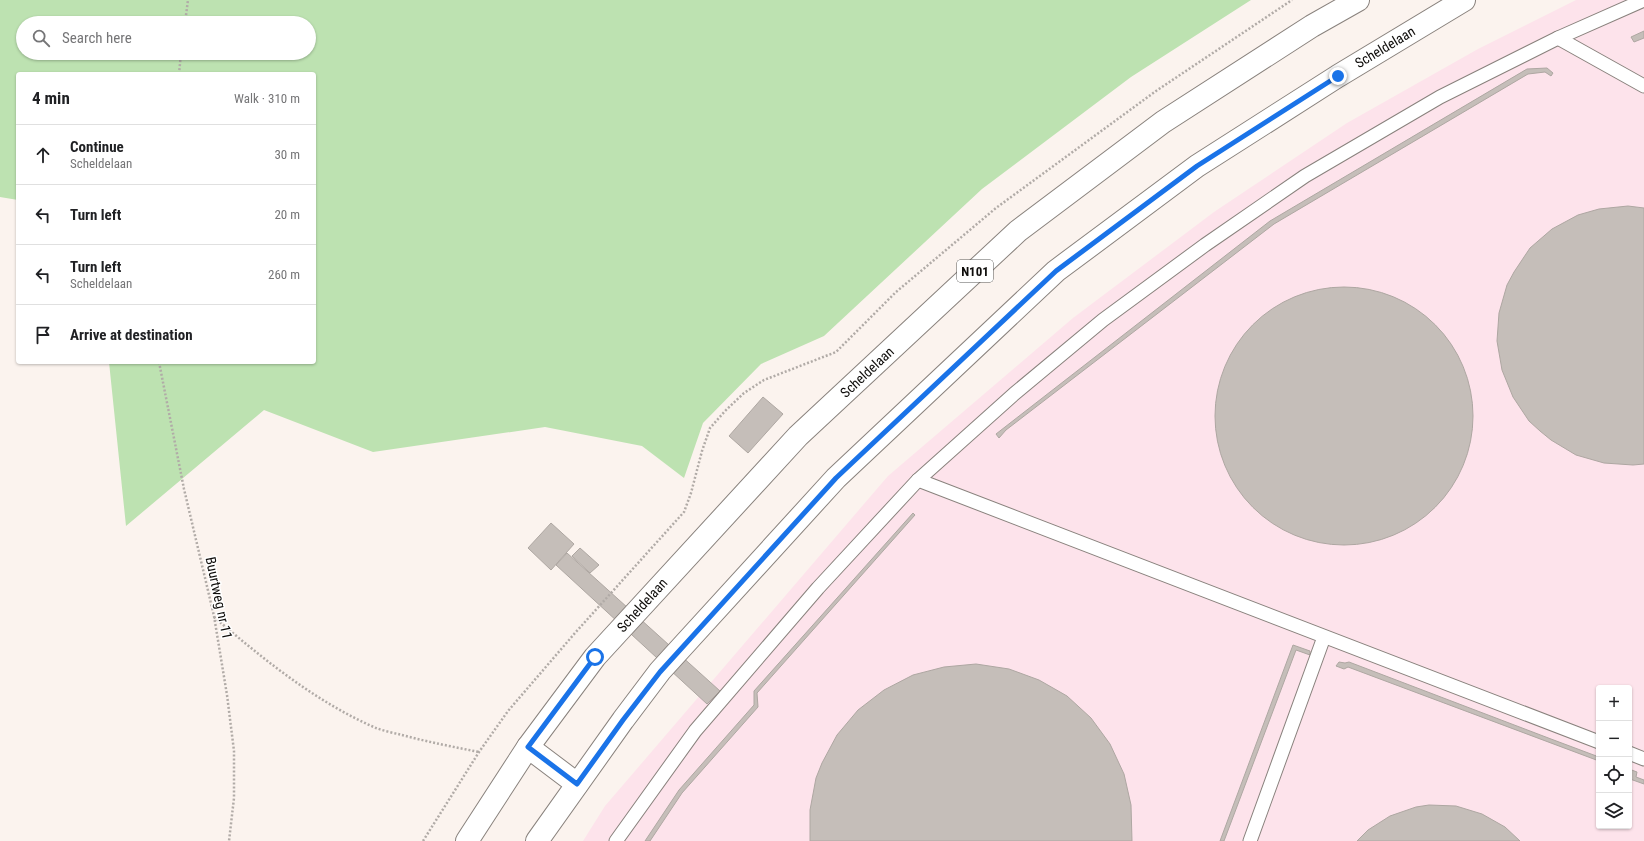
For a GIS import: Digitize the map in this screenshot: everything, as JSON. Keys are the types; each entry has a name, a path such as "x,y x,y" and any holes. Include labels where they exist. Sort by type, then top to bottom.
{"main road":[{"name":"Scheldelaan","path":"467,841 528,747 595,657 798,436 1018,232 1163,122 1312,26 1358,0"},
{"name":"Scheldelaan","path":"537,841 623,720 660,672 836,478 1056,271 1197,166 1338,76 1464,0"},
{"path":"528,747 577,784"}],"lane":[{"path":"616,841 696,731 818,588 918,480 1014,394 1103,320 1224,232 1305,176 1434,101 1558,38 1644,0"},
{"path":"1558,38 1644,86"},
{"path":"918,480 1596,741"},
{"path":"1250,841 1324,637"},
{"path":"1632,754 1644,759"}],"path":[{"path":"186,16 188,0"},
{"path":"179,72 180,60"},
{"name":"Buurtweg nr 11","path":"159,364 184,488 214,616 227,695 234,751 234,798 229,841"},
{"path":"214,616 255,652 314,694 350,716 378,729 423,741 479,752"}],"shaded area":[{"path":"1576,0 1644,0 1644,841 583,841 605,806 888,476 1073,318 1214,212 1347,123 1478,49"}],"green space":[{"path":"0,0 1251,0 1131,77 982,189 824,336 761,364 703,423 684,478 642,446 545,427 373,452 264,410 126,526 109,364 316,364 316,72 16,72 16,200 0,197"}],"building":[{"path":"1644,31 1644,38 1634,42 1631,37"},
{"path":"1547,68 1553,73 1551,76 1545,72 1528,74 1274,224 1006,430 999,438 996,434 1270,221 1527,69"},
{"path":"1628,206 1644,208 1644,464 1633,465 1604,463 1576,455 1551,440 1529,421 1513,397 1502,370 1497,341 1499,313 1507,285 1530,248 1552,229 1578,215 1599,209"},
{"path":"1344,287 1369,290 1393,297 1415,309 1435,325 1451,345 1463,367 1470,391 1473,416 1470,441 1463,465 1451,487 1435,507 1415,523 1393,535 1369,542 1344,545 1319,542 1295,535 1273,523 1253,507 1237,487 1225,465 1218,441 1215,416 1218,391 1225,367 1237,345 1253,325 1273,309 1295,297 1319,290"},
{"path":"763,397 783,414 748,453 729,436"},
{"path":"913,513 915,515 757,693 758,707 682,793 650,841 645,841 679,790 754,705 754,691"},
{"path":"551,523 574,544 551,570 528,548"},
{"path":"580,548 599,565 590,573 572,556"},
{"path":"567,553 720,691 707,704 556,565"},
{"path":"1293,645 1310,651 1310,655 1296,650 1224,841 1220,841"},
{"path":"1339,662 1349,662 1596,756 1596,760 1348,667 1344,669 1336,666"},
{"path":"976,664 1009,669 1039,680 1067,696 1091,718 1110,744 1124,774 1131,805 1132,841 810,841 810,810 816,778 837,735 858,710 884,690 913,675 944,667"},
{"path":"1632,770 1637,772 1636,777 1644,780 1644,784 1632,780"},
{"path":"1429,805 1456,806 1482,814 1505,827 1520,841 1357,841 1368,830 1390,816 1416,807"}],"route":[{"path":"595,657 528,747 577,784 660,672 836,478 1056,271 1197,166 1338,76"}]}
